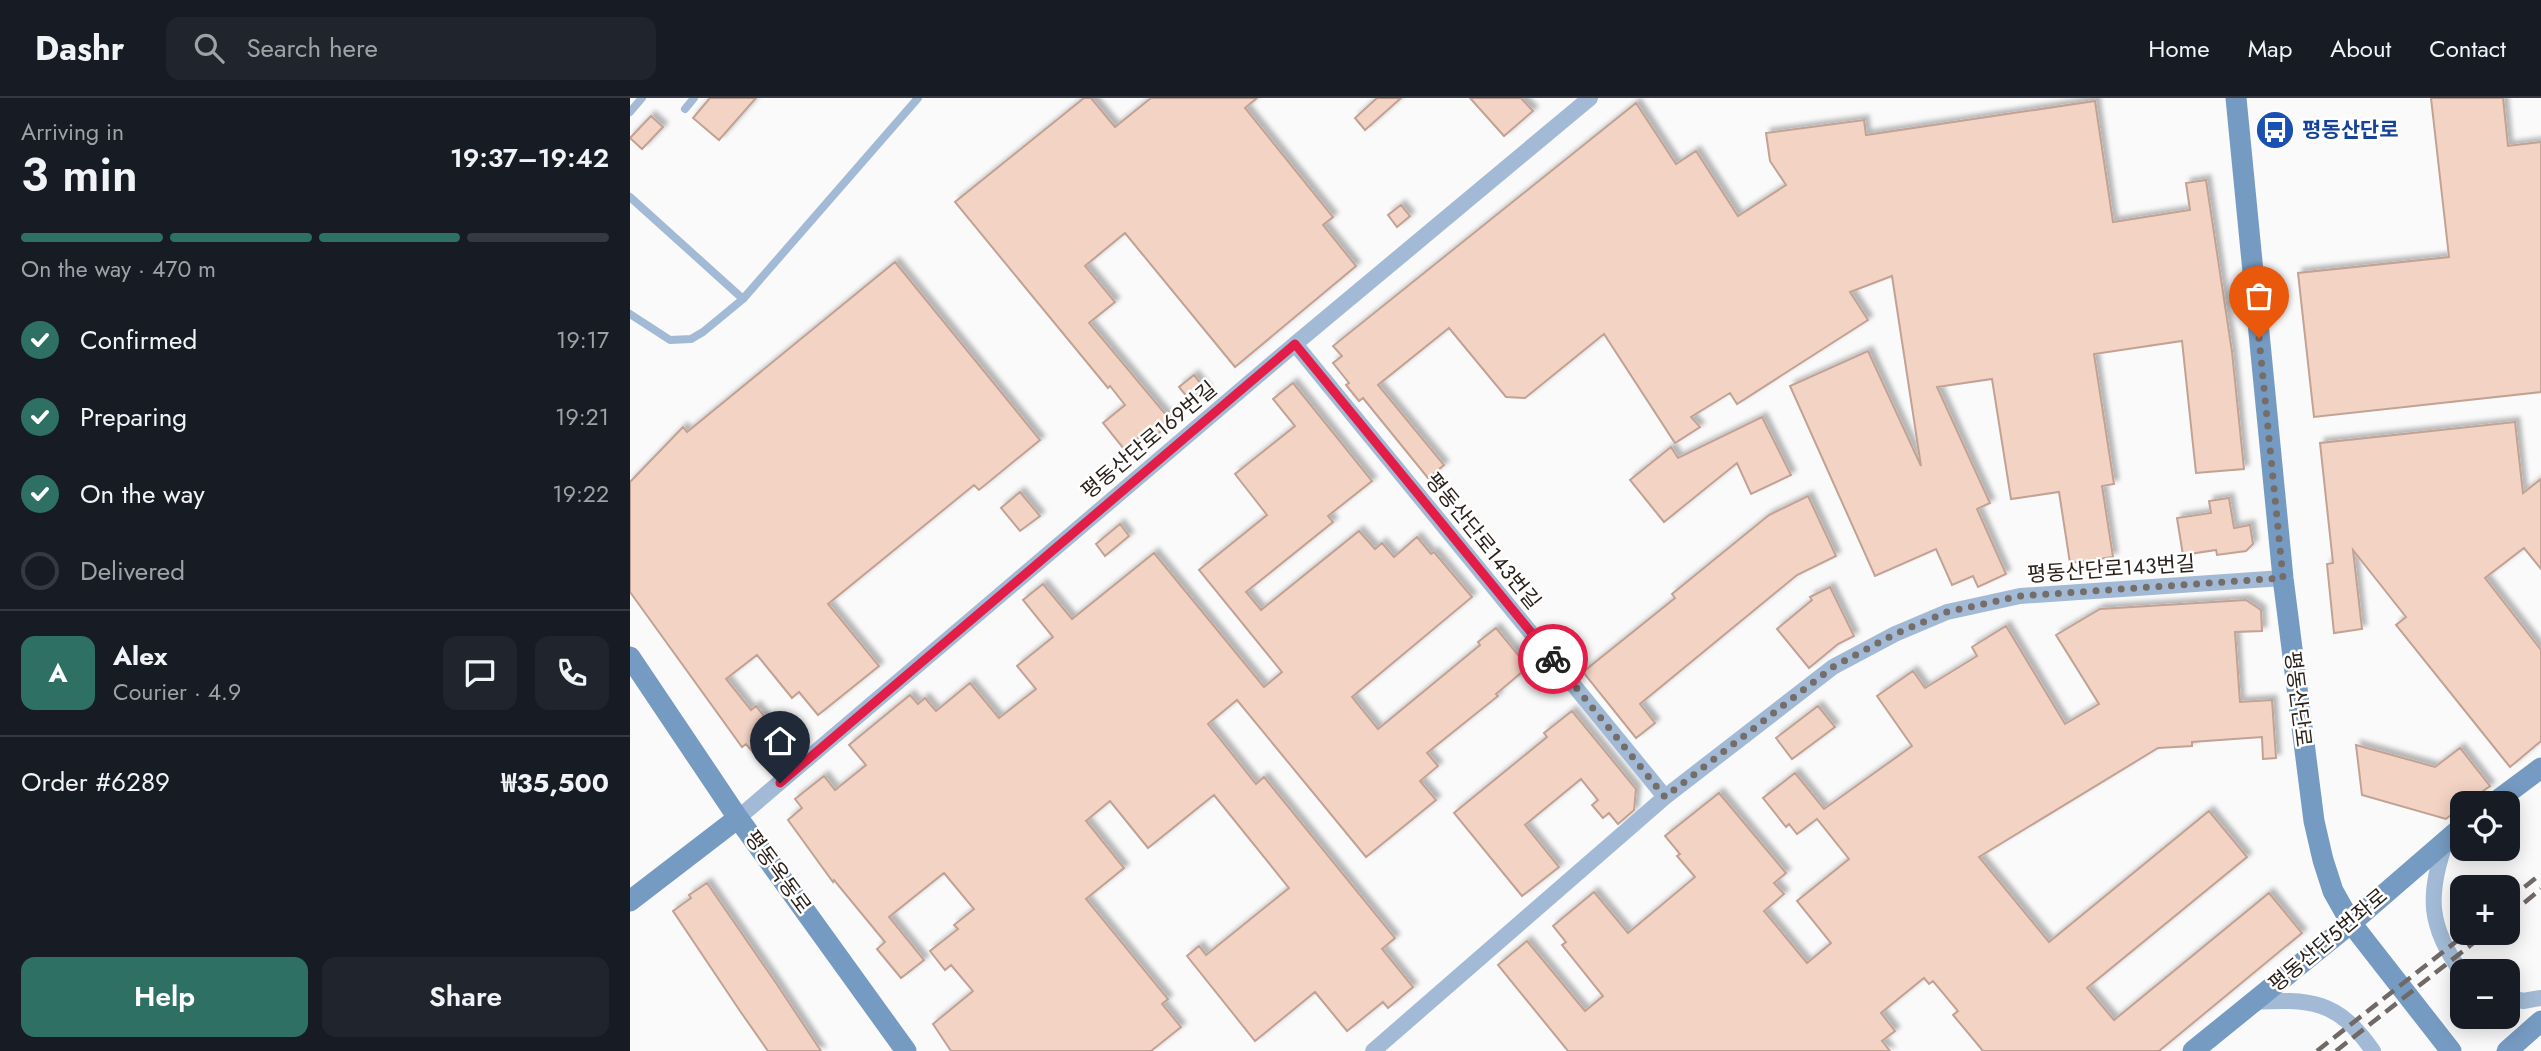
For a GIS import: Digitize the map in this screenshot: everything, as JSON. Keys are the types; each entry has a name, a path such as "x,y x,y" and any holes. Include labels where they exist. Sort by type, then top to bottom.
{"street":[{"name":"평동산단로169번길","path":"738,818 1295,344 1590,98"},
{"name":"평동산단로","path":"2236,98 2283,578 2314,821 2333,891 2351,923 2451,1051"},
{"name":"평동산단로143번길","path":"1295,344 1665,797"},
{"name":"평동산단로143번길","path":"1373,1051 1665,797 1833,667 1895,634 1947,612 2020,596 2283,578"},
{"name":"평동옥동로","path":"630,657 738,818 906,1051"},
{"path":"2510,791 2541,768"},
{"path":"630,901 738,818"},
{"name":"평동산단5번좌로","path":"2193,1051 2351,923 2450,837"},
{"path":"2450,843 2436,870 2433,897 2434,920 2453,959"},
{"path":"2520,1000 2541,998"},
{"path":"2252,1002 2300,1000 2322,1006 2343,1018 2373,1051"},
{"path":"2507,1051 2541,1021"}],"lane":[{"path":"630,111 642,98"},
{"path":"685,109 694,98"},
{"path":"630,314 670,340 691,339 704,332 743,299 918,98"},
{"path":"630,197 743,299"}],"building":[{"path":"710,98 756,98 719,140 693,118"},
{"path":"1084,98 1091,98 1115,127 1151,98 1257,98 1245,108 1333,217 1323,225 1356,266 1235,367 1125,233 1085,266 1115,302 1089,323 1172,422 1152,438 1147,431 1124,449 1103,423 1125,405 1110,386 1108,388 955,202"},
{"path":"1377,98 1401,98 1365,130 1355,118"},
{"path":"1470,98 1521,98 1533,111 1504,136"},
{"path":"2431,98 2503,98 2508,146 2541,142 2541,392 2314,417 2298,273 2449,257"},
{"path":"2095,101 2113,222 2190,210 2186,183 2206,180 2232,352 2244,469 2196,473 2182,341 2094,354 2114,484 2102,486 2113,557 2070,563 2059,492 2011,499 1992,379 1937,387 1990,503 1977,509 2006,574 1978,587 1973,576 1952,585 1936,549 1875,576 1790,386 1868,351 1921,466 1892,276 1850,292 1868,320 1737,404 1730,393 1691,417 1700,427 1675,443 1604,334 1525,398 1506,397 1449,328 1378,385 1444,465 1428,478 1363,398 1359,401 1333,363 1342,356 1333,346 1636,103 1676,164 1696,151 1738,216 1786,185 1770,161 1766,133 1864,120 1866,135"},
{"path":"651,116 663,127 642,149 630,138"},
{"path":"1401,205 1410,216 1397,227 1388,215"},
{"path":"895,262 1040,440 979,490 974,485 828,604 879,666 818,715 799,692 792,698 757,655 726,679 751,710 756,706 781,737 757,757 746,744 742,747 630,592 630,482 683,427 687,432"},
{"path":"1194,375 1207,391 1192,403 1179,387"},
{"path":"1293,383 1372,481 1328,516 1333,522 1246,592 1261,610 1359,531 1375,549 1382,543 1394,557 1417,537 1431,554 1434,552 1472,597 1352,697 1378,729 1480,645 1478,642 1496,628 1528,667 1496,694 1498,696 1427,753 1438,766 1420,781 1436,800 1366,857 1237,700 1208,724 1256,784 1264,777 1395,938 1382,949 1413,987 1388,1008 1383,1002 1347,1031 1315,992 1255,1041 1187,956 1199,946 1206,955 1289,888 1214,795 1148,848 1110,801 1086,821 1124,868 1086,899 1168,999 1162,1004 1181,1027 1151,1051 951,1051 933,1024 973,991 951,965 945,970 930,951 958,929 954,925 974,909 944,873 889,917 924,960 901,978 877,949 885,942 834,880 833,882 788,820 802,808 795,799 824,776 835,790 866,765 849,745 910,695 918,704 925,698 936,711 970,683 999,718 1036,689 1017,666 1053,637 1023,600 1043,584 1072,619 1154,553 1264,687 1282,672 1199,570 1267,515 1235,474 1295,426 1273,399"},
{"path":"1762,417 1791,475 1751,494 1737,463 1664,522 1630,480 1671,447 1678,458"},
{"path":"2515,422 2523,493 2541,479 2541,569 2524,548 2485,578 2541,650 2541,741 2510,767 2396,625 2406,617 2353,550 2362,629 2334,633 2327,564 2333,563 2320,443"},
{"path":"1020,492 1040,516 1020,531 1001,508"},
{"path":"1808,496 1836,556 1797,575 1640,704 1655,723 1636,738 1583,672 1675,598 1672,594 1769,515"},
{"path":"2229,498 2234,528 2250,525 2253,544 2246,551 2217,555 2216,550 2183,555 2177,518 2211,513 2209,501"},
{"path":"1120,524 1129,536 1105,556 1096,544"},
{"path":"1830,587 1854,636 1838,644 1809,668 1777,629 1812,600 1810,597"},
{"path":"2246,600 2261,610 2262,631 2235,632 2240,702 2272,700 2276,758 2263,759 2262,737 2192,742 2192,746 2158,748 1979,857 2049,942 2209,811 2247,857 2087,988 2114,1020 2269,893 2302,933 2159,1051 1983,1051 1953,1015 1958,1011 1933,981 1929,984 1924,978 1881,1013 1895,1031 1882,1041 1890,1051 1568,1051 1498,965 1527,941 1585,1011 1603,996 1562,945 1566,942 1553,926 1594,892 1628,933 1695,877 1677,856 1680,854 1665,836 1719,793 1786,873 1774,883 1784,894 1764,911 1807,963 1831,943 1797,901 1849,859 1817,819 1797,834 1789,824 1786,827 1763,798 1795,773 1824,809 1912,746 1877,696 1913,671 1925,688 1977,656 1972,647 2006,626 2065,724 2099,704 2056,635 2100,609"},
{"path":"1818,706 1835,727 1792,759 1776,738"},
{"path":"1572,711 1636,789 1634,810 1618,824 1609,813 1603,818 1592,805 1598,800 1581,779 1525,825 1559,867 1522,896 1454,813 1547,737 1544,733"},
{"path":"2356,745 2435,767 2460,748 2490,786 2483,791 2450,791 2450,816 2446,819 2362,795"},
{"path":"707,883 821,1051 768,1051 740,1011 673,911 691,898 689,895"}],"railway":[{"path":"2520,891 2541,874"},
{"path":"2520,906 2541,889"},
{"path":"2317,1051 2452,945"},
{"path":"2336,1051 2471,945"}],"way so far":[{"path":"1553,659 1665,797 1833,667 1895,634 1947,612 2020,596 2283,578 2259,338"}],"place":[{"name":"평동산단로","path":"2275,130"}],"route":[{"path":"780,783 1295,344 1553,659"}]}
